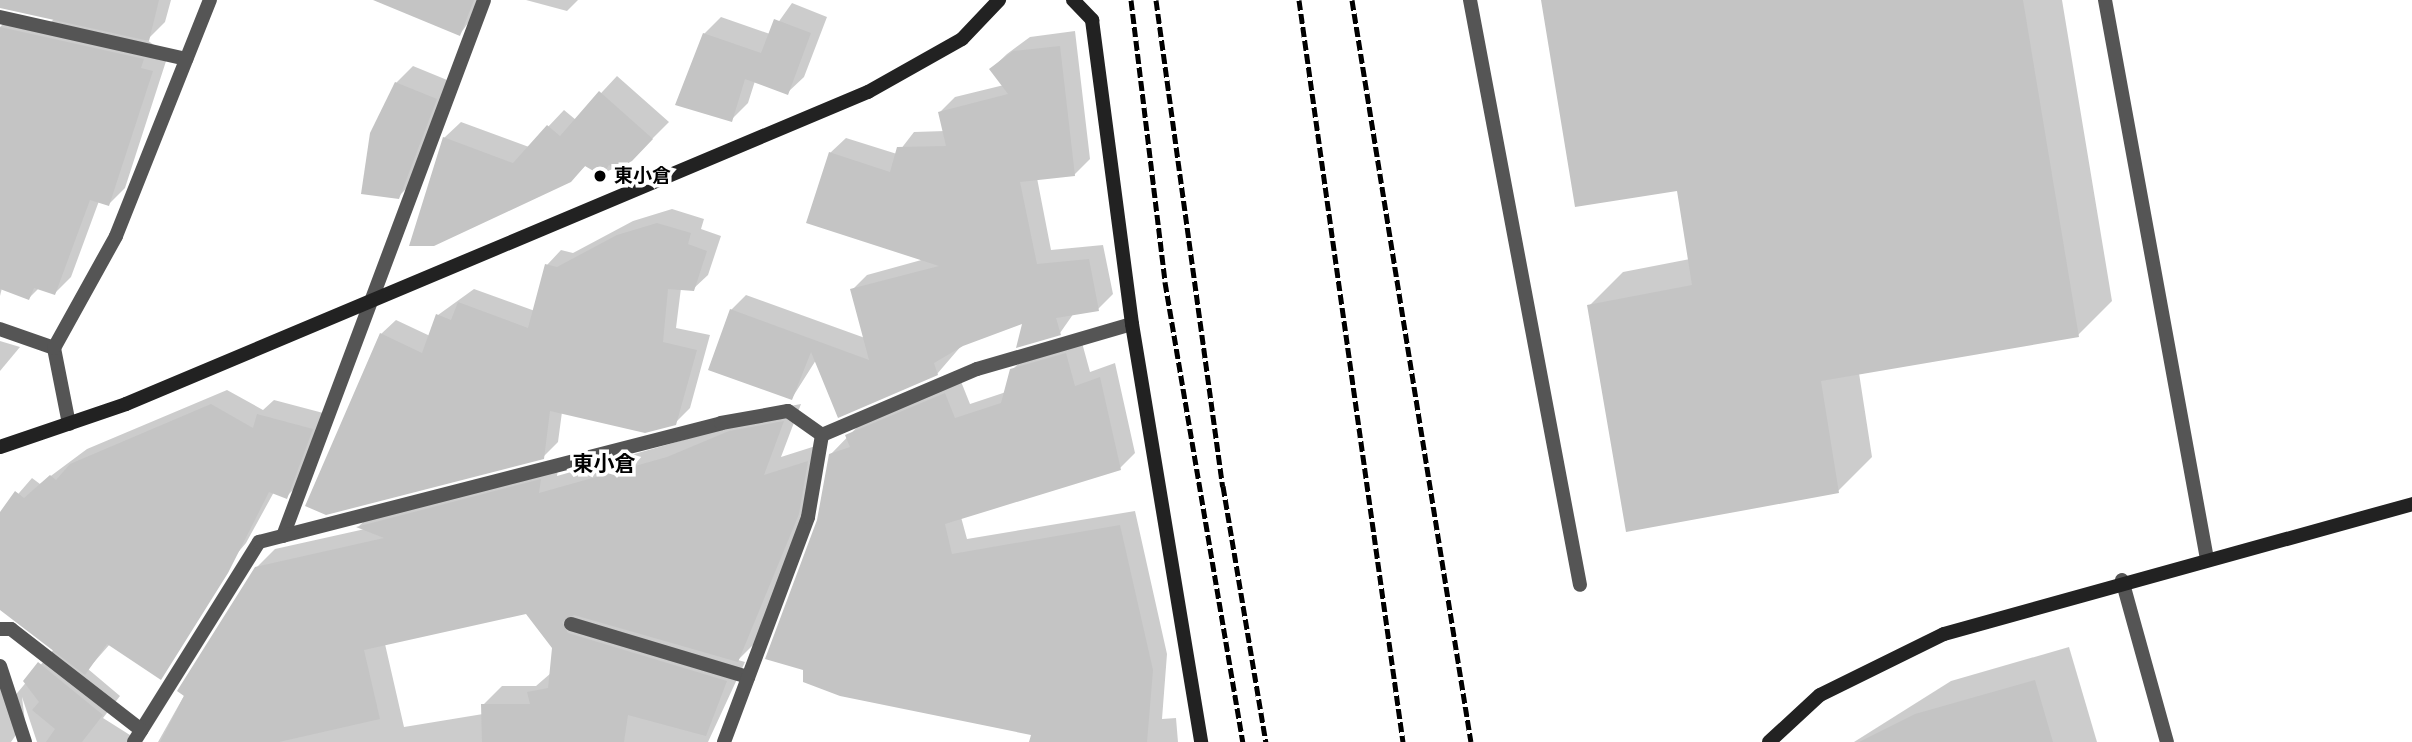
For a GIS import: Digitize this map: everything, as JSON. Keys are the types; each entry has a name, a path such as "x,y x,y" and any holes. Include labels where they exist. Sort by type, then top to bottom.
{"street":[{"path":"69,425 54,348 116,236 210,0"},
{"path":"283,537 375,298 484,0"},
{"path":"0,447 69,425 905,75 962,40 999,0"},
{"path":"1073,0 1092,20"},
{"path":"1088,0 1132,324 1201,742"},
{"path":"1469,0 1580,584"},
{"path":"2105,0 2207,559"},
{"path":"0,17 186,58"},
{"path":"822,435 977,369 1132,324"},
{"path":"0,329 54,348"},
{"path":"0,629 10,629 137,736 259,542 721,422 788,411 822,435"},
{"path":"724,742 808,517 822,435"},
{"path":"1769,742 1820,695 1901,650 2122,580 2412,504"},
{"path":"2122,580 2167,742"},
{"path":"571,624 748,677"},
{"path":"0,666 25,742"}],"building":[{"path":"0,0 159,0 149,41 0,8"},
{"path":"373,0 474,0 460,36"},
{"path":"1541,0 2023,0 2079,337 1821,381 1839,493 1626,532 1587,305 1692,285 1677,191 1575,207"},
{"path":"774,19 811,33 788,95 745,79 732,122 675,105 703,33 761,53"},
{"path":"0,27 144,59 141,68 153,71 109,206 90,200 55,295 34,288 29,300 0,289"},
{"path":"1060,46 1075,176 1020,182 1037,264 1089,259 1099,311 1056,318 1061,335 1016,348 1022,324 963,346 934,363 938,375 838,418 811,352 792,400 708,370 730,309 869,360 850,289 939,266 806,223 829,152 890,172 897,147 946,146 938,112 1008,94 989,69 1013,51"},
{"path":"395,82 437,99 399,199 361,194 370,133"},
{"path":"599,91 653,139 632,161 617,169 609,165 602,176 585,166 571,182 434,246 409,246 443,137 513,163 547,125 560,136"},
{"path":"657,223 691,233 688,244 707,251 694,291 668,289 663,342 697,350 676,425 645,433 550,411 544,459 326,515 305,506 380,333 422,353 436,314 451,320 458,302 528,328 545,264 557,267 617,235"},
{"path":"1066,353 1075,386 1100,377 1121,470 945,524 952,554 1120,525 1153,670 1147,742 1029,742 1031,735 840,696 803,682 803,670 765,659 817,520 829,454 850,447 845,435 945,393 955,418 1001,403 1010,369"},
{"path":"211,404 253,428 257,414 313,429 287,499 269,492 228,573 161,680 107,644 85,675 0,610 0,512 15,491 24,498 50,475 56,480 70,464"},
{"path":"784,421 764,475 808,461 799,514 738,662 574,615 562,622 568,633 727,681 706,736 628,715 624,742 482,742 481,704 530,704 527,692 548,688 552,648 526,614 364,650 380,719 279,742 160,742 184,696 177,691 255,567 384,538 356,527 541,479 539,493 667,457 729,431"},
{"path":"38,662 103,715 82,742 46,742 55,729 32,710 39,702 23,681"},
{"path":"2035,680 2053,742 1859,742 1915,714"}],"railway":[{"path":"1131,0 1165,282 1243,742"},
{"path":"1156,0 1223,486 1266,742"},
{"path":"1299,0 1403,742"},
{"path":"1352,0 1471,742"}],"place":[{"name":"東小倉","path":"600,176"}],"district":[{"name":"東小倉","path":"604,464"}]}
